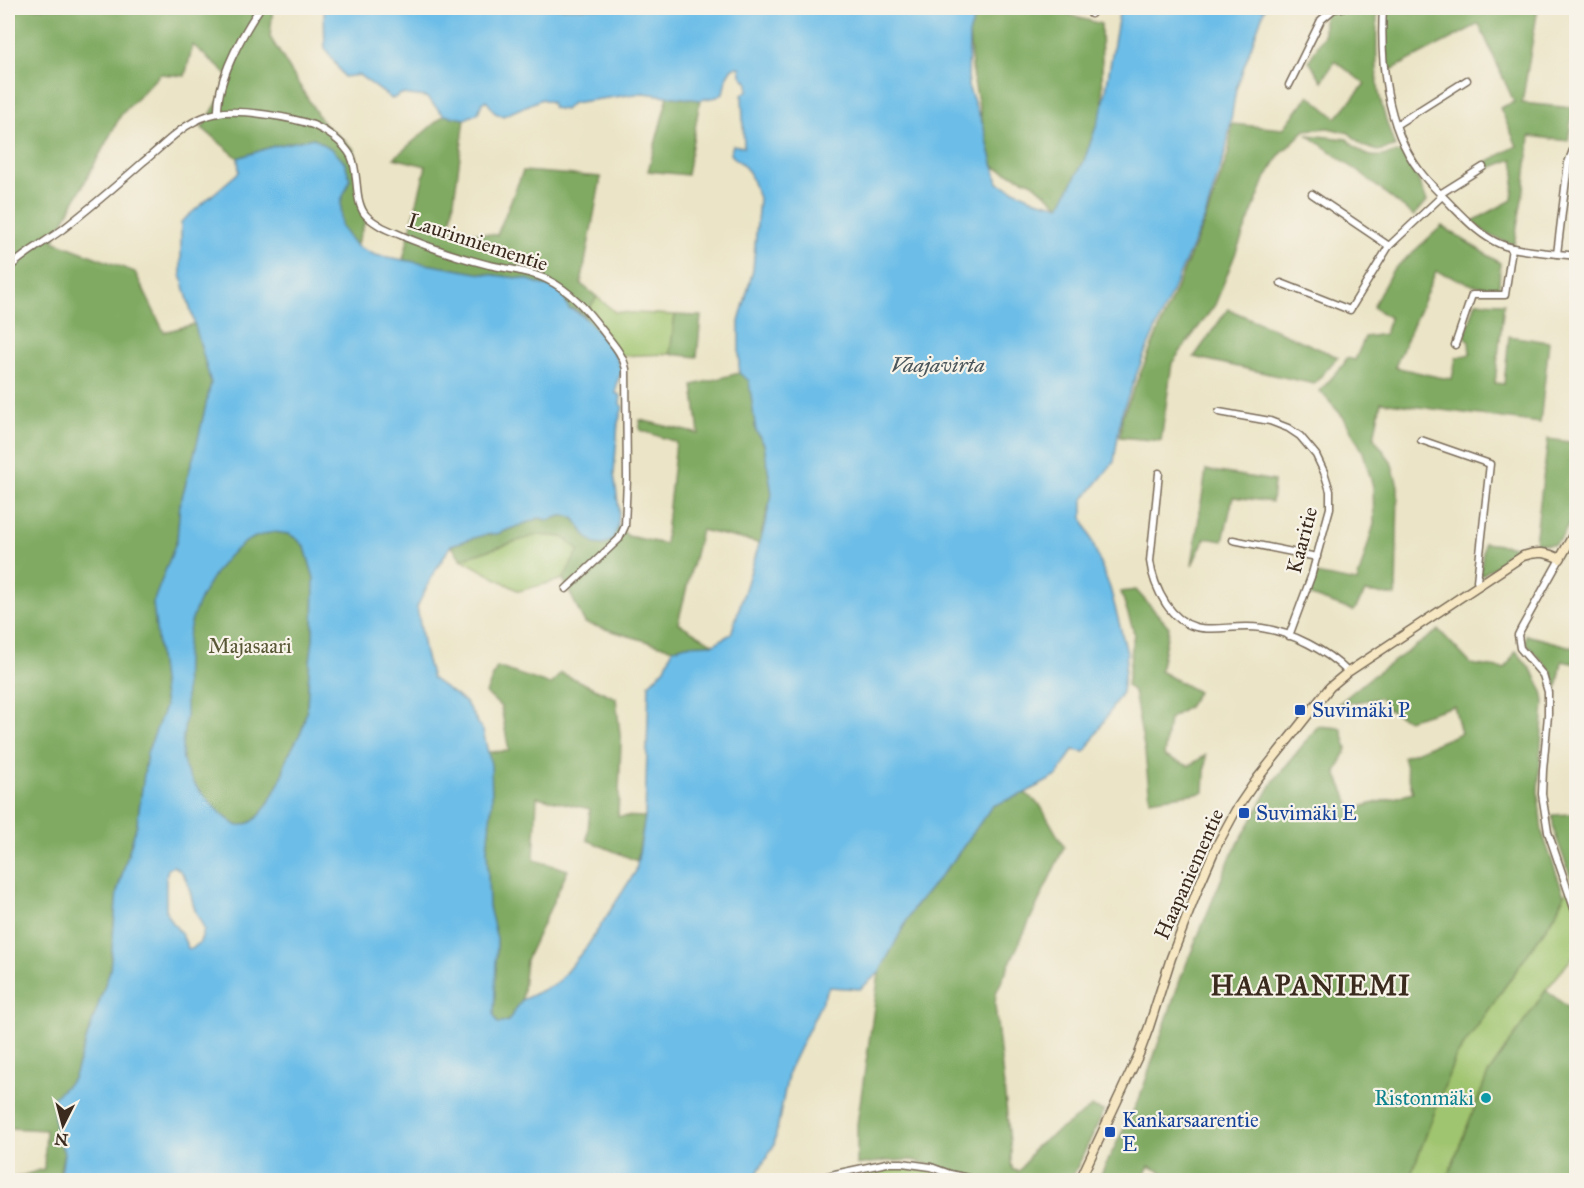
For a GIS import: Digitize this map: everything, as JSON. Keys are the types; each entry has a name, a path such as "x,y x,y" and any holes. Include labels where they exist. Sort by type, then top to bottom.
{"street":[{"path":"218,113 220,93 227,70 241,38 260,8"},
{"path":"1091,14 1096,8"},
{"path":"1289,85 1321,20 1334,9 1342,8"},
{"path":"1368,8 1429,10 1437,8"},
{"path":"1383,8 1382,39 1386,88 1399,137 1419,170 1441,195 1488,239 1512,248 1576,256"},
{"path":"1396,125 1467,80"},
{"name":"Laurinniementie","path":"8,269 61,230 182,128 196,121 218,113 259,114 311,124 333,136 351,156 358,195 364,213 374,222 385,229 434,249 546,279 576,298 584,306 625,363 627,479 625,526 619,539 566,589"},
{"path":"1557,254 1568,163 1573,150"},
{"path":"1281,283 1350,310 1389,246 1441,195 1483,166"},
{"path":"1312,194 1389,246"},
{"path":"1455,345 1472,295 1505,295 1512,248"},
{"name":"Kaaritie","path":"1219,412 1270,421 1300,436 1316,455 1330,491 1330,508 1317,557 1289,636"},
{"path":"1421,440 1490,464 1477,581 1479,585"},
{"path":"1159,473 1150,561 1151,574 1156,587 1177,617 1187,625 1205,629 1217,630 1244,626 1264,628 1289,636 1324,653 1348,672"},
{"path":"1576,530 1518,635 1520,648 1543,675 1546,683 1549,702 1542,794 1548,832 1576,914"},
{"path":"1233,540 1317,557"},
{"name":"Haapaniementie","path":"1080,1180 1138,1054 1171,958 1215,849 1236,810 1257,779 1330,687 1348,672 1522,556 1529,553 1544,553 1560,559"},
{"path":"818,1180 886,1163 902,1163 931,1167 977,1180"}],"green space":[{"path":"8,8 273,8 270,37 322,122 354,149 361,195 368,214 356,246 341,227 341,201 350,179 314,138 274,146 238,158 202,128 232,79 193,45 185,76 160,74 121,115 53,241 135,272 164,332 195,324 211,383 180,504 177,540 153,603 165,707 147,753 137,824 117,892 110,970 73,1079 53,1098 55,1126 64,1153 58,1180 8,1180 44,1169 46,1130 8,1128"},
{"path":"978,8 1045,8 1101,24 1103,107 1084,161 1060,206 1033,183 994,167 973,77 969,34"},
{"path":"1324,8 1377,8 1379,92 1395,147 1378,151 1363,146 1349,133 1328,128 1305,130 1279,156 1266,177 1215,305 1172,363 1161,441 1120,437 1122,417 1206,218 1229,152 1232,124 1283,129 1309,95 1336,118 1365,84 1335,61 1322,81 1309,61 1324,35"},
{"path":"1445,8 1538,8 1522,103 1573,108 1568,141 1530,136 1525,183 1514,244 1491,236 1473,221 1512,200 1515,172 1513,159 1487,169 1484,163 1517,146 1500,108 1514,102 1479,24 1387,72 1386,12 1430,12"},
{"path":"668,96 700,100 687,175 648,171"},
{"path":"444,115 465,119 450,230 497,235 523,171 601,177 581,284 597,297 584,315 575,309 569,309 560,291 526,279 403,260 426,166 394,158"},
{"path":"1308,135 1347,139 1360,151 1371,156 1401,152 1416,175 1427,201 1414,216"},
{"path":"1442,226 1500,263 1499,288 1473,285 1436,271 1395,367 1452,379 1456,358 1470,354 1469,342 1465,337 1476,302 1504,303 1495,383 1504,384 1509,336 1549,342 1540,423 1381,402 1374,438 1391,461 1398,486 1396,596 1365,592 1354,611 1308,595 1316,574 1357,582 1374,524 1373,487 1363,452 1344,418 1320,391 1344,364 1346,358 1355,360 1365,337 1385,334 1390,318 1373,307 1392,271"},
{"path":"597,297 615,312 675,315 670,354 616,356 584,315"},
{"path":"1228,309 1338,357 1314,384 1194,357"},
{"path":"675,315 701,316 697,357 670,354"},
{"path":"739,373 749,380 756,431 764,444 772,494 759,543 701,530 678,623 714,644 686,645 673,649 585,623 563,579 579,550 563,537 537,535 461,559 451,545 484,535 497,534 539,518 548,520 561,516 575,519 586,536 612,540 618,527 628,536 665,544 676,442 640,430 640,420 699,434 693,385"},
{"path":"1548,439 1576,443 1576,512 1560,540 1554,544 1535,543"},
{"path":"1206,470 1274,481 1272,502 1233,497 1223,541 1205,538 1192,565"},
{"name":"Majasaari","path":"274,532 289,534 305,547 314,578 313,639 307,709 302,730 286,760 282,777 269,802 253,821 237,826 206,798 192,780 184,764 182,745 188,635 200,598 222,563 248,541"},
{"path":"537,534 563,537 579,550 563,579 519,591 461,559"},
{"path":"1484,543 1526,548 1480,576"},
{"path":"1136,590 1169,627 1160,671 1198,692 1188,707 1169,719 1164,756 1189,766 1206,755 1204,792 1150,800 1145,752 1134,692 1127,686 1134,633 1121,592"},
{"path":"1439,630 1471,664 1505,669 1516,651 1538,680 1544,702 1538,791 1542,832 1564,895 1555,915 1455,1058 1409,1180 1168,1180 1166,1174 1149,1166 1142,1180 1098,1180 1140,1097 1181,977 1230,858 1273,782 1318,726 1341,728 1347,749 1336,773 1352,809 1413,793 1403,757 1461,733 1454,706 1408,720 1389,710 1380,698 1337,705 1371,677"},
{"path":"1526,635 1576,648 1576,664 1562,661 1557,690 1552,672 1525,642"},
{"path":"497,667 551,685 561,673 616,698 621,743 618,816 645,817 637,861 587,840 590,809 537,797 534,860 568,870 526,960 522,1000 508,1021 498,1024 494,1015 497,939 489,907 487,849 492,801 491,765 488,752 509,751 501,707 486,693"},
{"path":"1025,793 1040,805 1064,847 996,993 995,1005 1013,1170 1019,1171 1035,1147 1092,1107 1104,1111 1071,1180 981,1178 912,1160 857,1165 857,1124 879,973 913,909 953,861 992,806"},
{"path":"1576,811 1576,882 1574,886 1554,831 1552,815 1572,814"},
{"path":"1576,882 1576,953 1546,990 1488,1074 1446,1180 1409,1180 1455,1058 1555,915 1564,895"},
{"path":"1546,990 1576,1014 1576,1180 1446,1180 1488,1074"},
{"path":"888,1166 930,1170 959,1180 866,1180 861,1172"}],"water":[{"name":"Vaajavirta","path":"324,8 978,8 969,34 968,86 983,125 998,183 1036,200 1060,206 1084,161 1103,107 1120,8 1265,8 1236,89 1226,150 1205,217 1142,360 1121,415 1114,462 1083,500 1083,518 1110,588 1127,653 1122,692 1085,752 1073,750 1057,776 1025,793 992,806 953,861 913,909 879,973 860,989 829,987 789,1070 774,1145 753,1180 60,1180 64,1153 55,1126 53,1098 73,1079 110,970 117,892 137,824 147,753 165,707 153,603 177,540 180,504 211,383 181,275 181,222 239,172 238,158 274,146 314,138 333,150 345,163 350,179 341,201 341,227 356,246 375,255 526,279 560,291 569,309 588,321 606,342 622,372 617,382 616,393 621,396 620,404 623,407 618,423 614,474 619,509 618,527 612,540 603,545 595,544 586,536 575,519 561,516 548,520 539,518 497,534 484,535 451,545 417,607 425,654 432,678 466,703 483,731 491,765 492,801 487,849 489,907 497,939 494,1015 498,1024 508,1021 522,1000 557,983 588,945 636,871 645,817 649,684 665,668 673,649 686,645 714,644 731,634 763,532 772,494 764,444 756,431 749,381 739,373 739,322 753,270 759,198 749,172 730,154 733,145 744,147 742,95 748,90 748,83 741,75 740,67 732,68 727,76 723,93 717,97 700,100 643,93 572,103 565,110 553,108 551,102 542,99 503,116 495,113 486,100 482,103 478,113 465,119 444,115 426,97 401,94 392,99 359,75 344,77 325,48","holes":["274,532 289,534 305,547 314,578 313,639 307,709 302,730 286,760 282,777 269,802 253,821 238,826 206,798 192,780 184,764 182,745 186,714 188,636 200,599 222,563 248,541","173,866 185,878 204,930 200,942 192,949 188,948 182,935 167,915 166,877 168,869"]}],"place":[{"name":"Suvimäki P","path":"1300,710"},
{"name":"Suvimäki E","path":"1244,813"},
{"name":"Ristonmäki","path":"1486,1098"},
{"name":"Kankarsaarentie E","path":"1110,1132"}],"district":[{"name":"HAAPANIEMI","path":"1311,986"}]}
